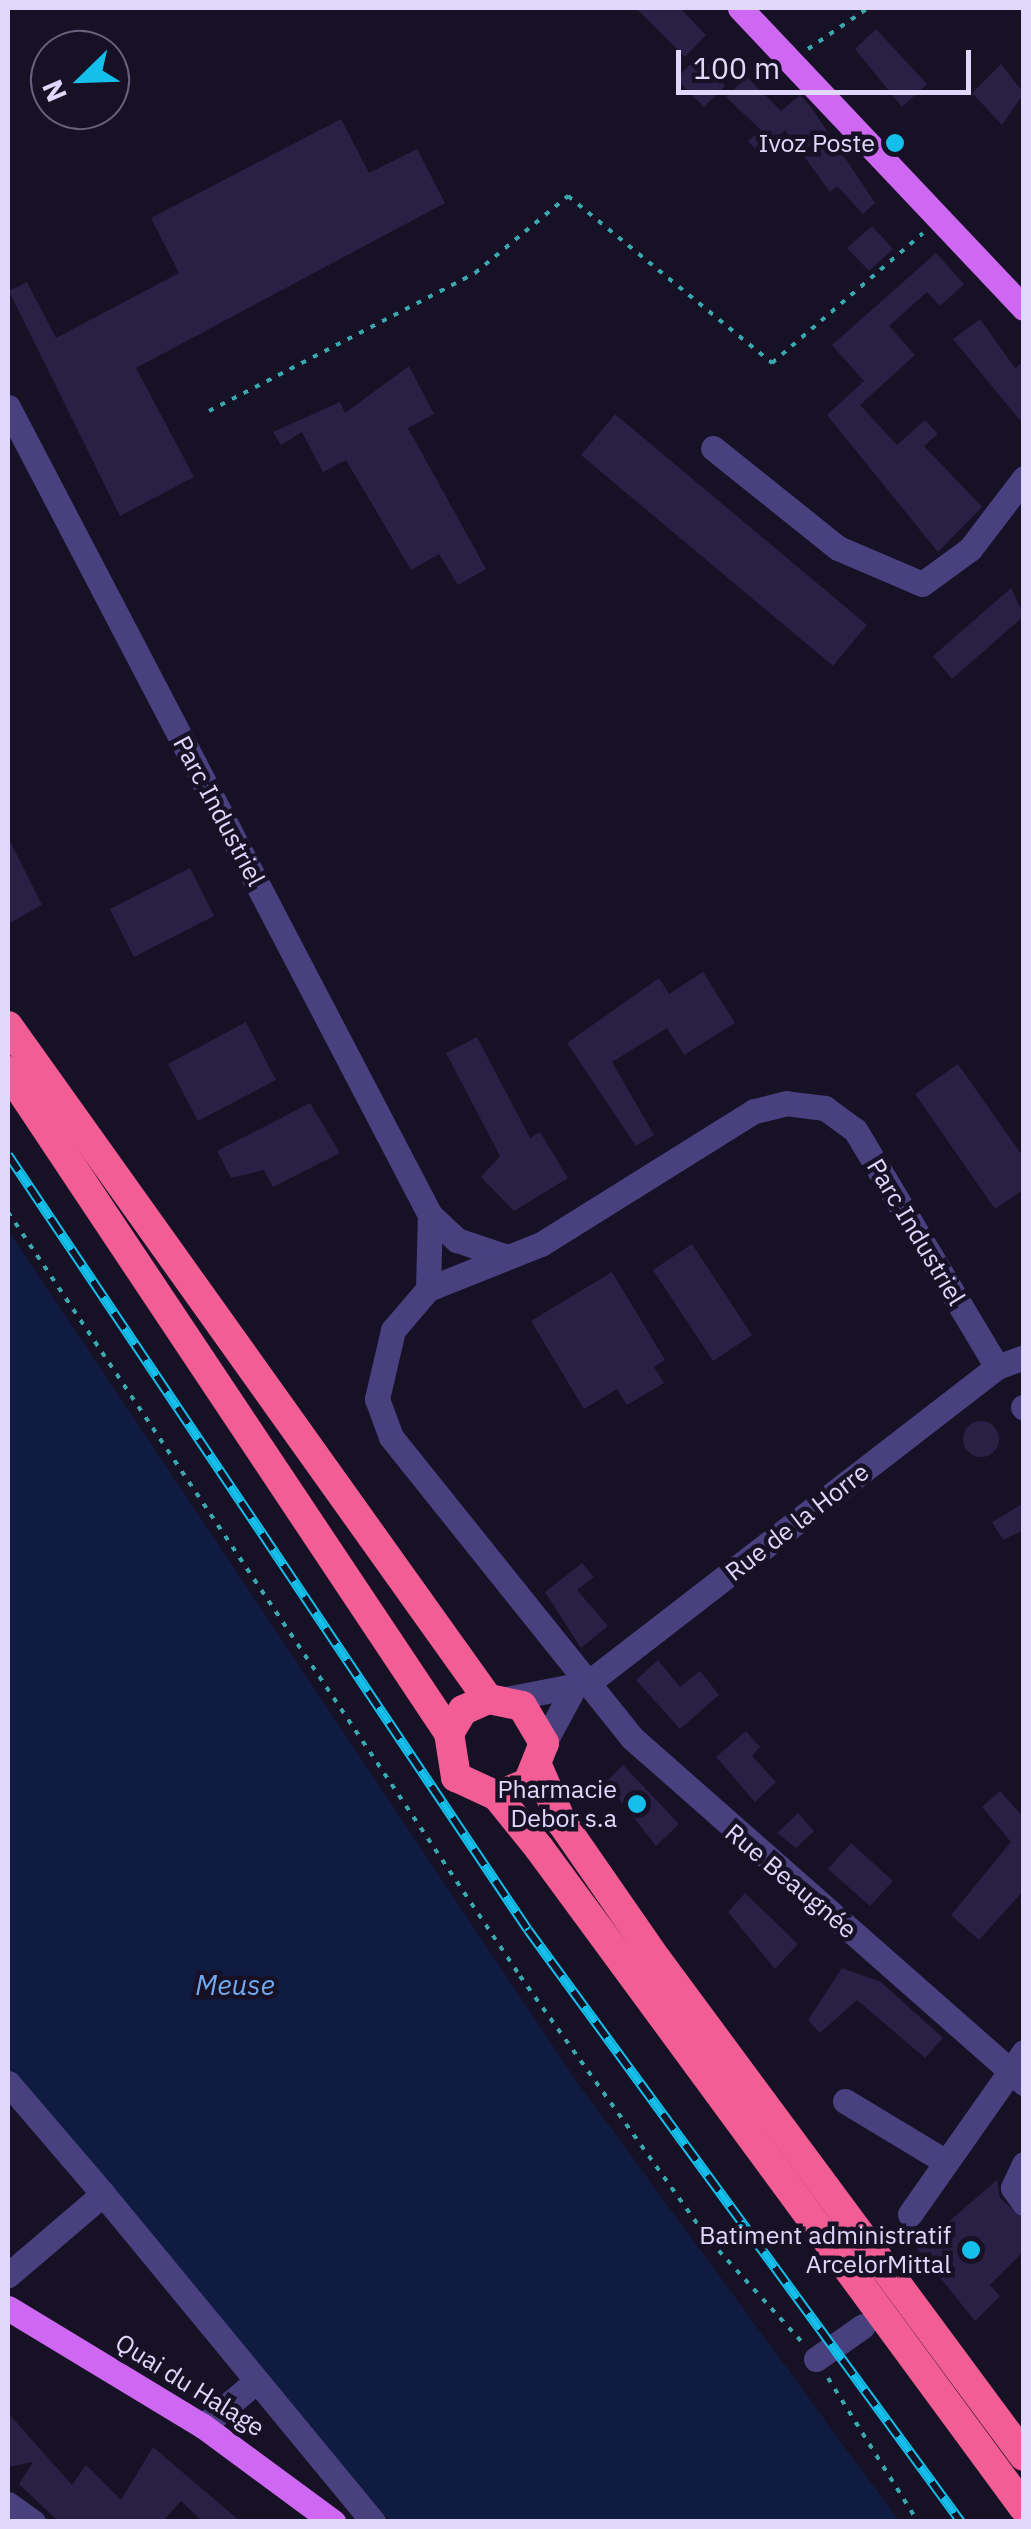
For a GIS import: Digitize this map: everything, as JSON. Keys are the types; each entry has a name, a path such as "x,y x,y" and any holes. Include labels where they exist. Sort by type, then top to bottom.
{"highway":[{"path":"8,1026 497,1699 535,1718 541,1757 562,1823 668,1974 1024,2456"},
{"path":"8,1071 449,1732 456,1777 497,1796 1024,2508"},
{"path":"449,1732 463,1710 497,1699"},
{"path":"497,1796 541,1757"}],"main road":[{"path":"740,8 1024,308"},
{"name":"Quai du Halage","path":"8,2308 203,2426 334,2522"}],"street":[{"name":"Parc Industriel","path":"8,407 430,1215 457,1240 504,1256"},
{"path":"713,448 838,548 922,584 970,549 1024,478"},
{"name":"Parc Industriel","path":"580,1687 392,1437 377,1399 380,1363 393,1330 428,1289 540,1244 754,1111 824,1108 855,1130 998,1367"},
{"name":"Parc Industriel","path":"428,1289 430,1215"},
{"name":"Rue de la Horre","path":"580,1687 998,1367 1024,1356"},
{"path":"497,1699 580,1687"},
{"path":"541,1757 580,1687"},
{"name":"Rue Beaugnée","path":"580,1687 680,1786 1019,2066"},
{"path":"910,2214 1019,2066"},
{"path":"8,2083 103,2194 254,2383 374,2522"},
{"path":"845,2101 946,2162"},
{"path":"1024,2164 1013,2188 1024,2203"},
{"path":"8,2275 103,2194"},
{"path":"816,2358 863,2326"},
{"path":"203,2426 254,2383"},
{"path":"8,2504 33,2522"}],"path":[{"path":"792,60 868,8"},
{"path":"209,411 475,273 568,196 772,364 941,216"},
{"path":"8,1212 520,1976 710,2241 816,2358 863,2446 918,2522"}],"water":[{"name":"Meuse","path":"8,1230 575,2079 899,2521 390,2521 8,2070"}],"building":[{"path":"636,8 680,8 706,35 685,57"},
{"path":"876,29 927,84 902,107 855,49"},
{"path":"701,53 725,86 704,107 676,79"},
{"path":"1001,64 1024,93 1002,125 972,93"},
{"path":"747,77 781,111 800,95 875,203 863,214 837,186 830,192 785,130 759,153 748,141 761,130 726,97"},
{"path":"341,119 369,173 417,149 445,203 136,368 194,477 120,516 9,291 27,282 56,338 179,273 151,218"},
{"path":"872,226 893,249 869,271 847,248"},
{"path":"936,253 964,284 940,306 927,292 889,326 915,355 860,405 897,445 925,420 938,434 924,446 982,507 938,552 827,415 864,381 832,345"},
{"path":"980,319 1015,368 1024,361 1024,425 953,339"},
{"path":"409,366 434,414 408,428 486,569 458,585 439,554 411,570 346,460 323,472 302,432 281,445 273,432 340,402 345,413"},
{"path":"615,414 867,625 833,666 581,455"},
{"path":"1011,588 1024,616 952,679 933,656"},
{"path":"8,837 42,905 8,924"},
{"path":"190,868 214,916 134,957 110,909"},
{"path":"703,972 735,1023 684,1055 667,1028 612,1062 654,1135 636,1146 567,1043 659,978 669,994"},
{"path":"246,1022 276,1080 198,1121 168,1064"},
{"path":"477,1037 530,1138 540,1132 568,1178 514,1211 481,1177 500,1156 446,1053"},
{"path":"958,1064 1024,1158 1024,1189 995,1209 915,1094"},
{"path":"310,1103 340,1153 273,1187 264,1170 231,1178 217,1151"},
{"path":"692,1244 752,1335 713,1361 653,1270"},
{"path":"612,1272 665,1360 654,1367 664,1383 627,1405 617,1389 584,1409 531,1321"},
{"path":"981,1421 993,1427 999,1439 993,1451 981,1457 969,1451 963,1439 969,1427"},
{"path":"1024,1503 1024,1530 1003,1540 992,1522"},
{"path":"582,1563 594,1577 577,1590 608,1626 581,1648 545,1592"},
{"path":"658,1660 680,1687 700,1671 719,1695 680,1729 636,1680"},
{"path":"746,1731 760,1747 752,1756 776,1782 755,1802 716,1757"},
{"path":"623,1765 679,1824 656,1846 606,1782"},
{"path":"1000,1791 1024,1818 1024,1890 979,1940 951,1915 1011,1842 982,1807"},
{"path":"798,1813 814,1831 796,1848 777,1833"},
{"path":"851,1843 893,1881 870,1906 828,1869"},
{"path":"745,1893 798,1944 775,1969 728,1912"},
{"path":"842,1968 881,1982 943,2038 925,2058 857,2000 820,2033 808,2020"},
{"name":"Batiment administratif ArcelorMittal","path":"997,2180 1000,2198 1024,2219 1024,2251 990,2285 1000,2296 975,2321 917,2249"},
{"path":"8,2413 72,2485 86,2465 121,2500 153,2447 241,2522 203,2522 181,2501 162,2522 59,2522 19,2484 33,2462 8,2467"}],"railway":[{"path":"8,1155 528,1930 961,2522"}],"place":[{"name":"Ivoz Poste","path":"895,143"},
{"name":"Pharmacie Debor s.a","path":"637,1804"},
{"name":"Batiment administratif ArcelorMittal","path":"971,2250"}]}
